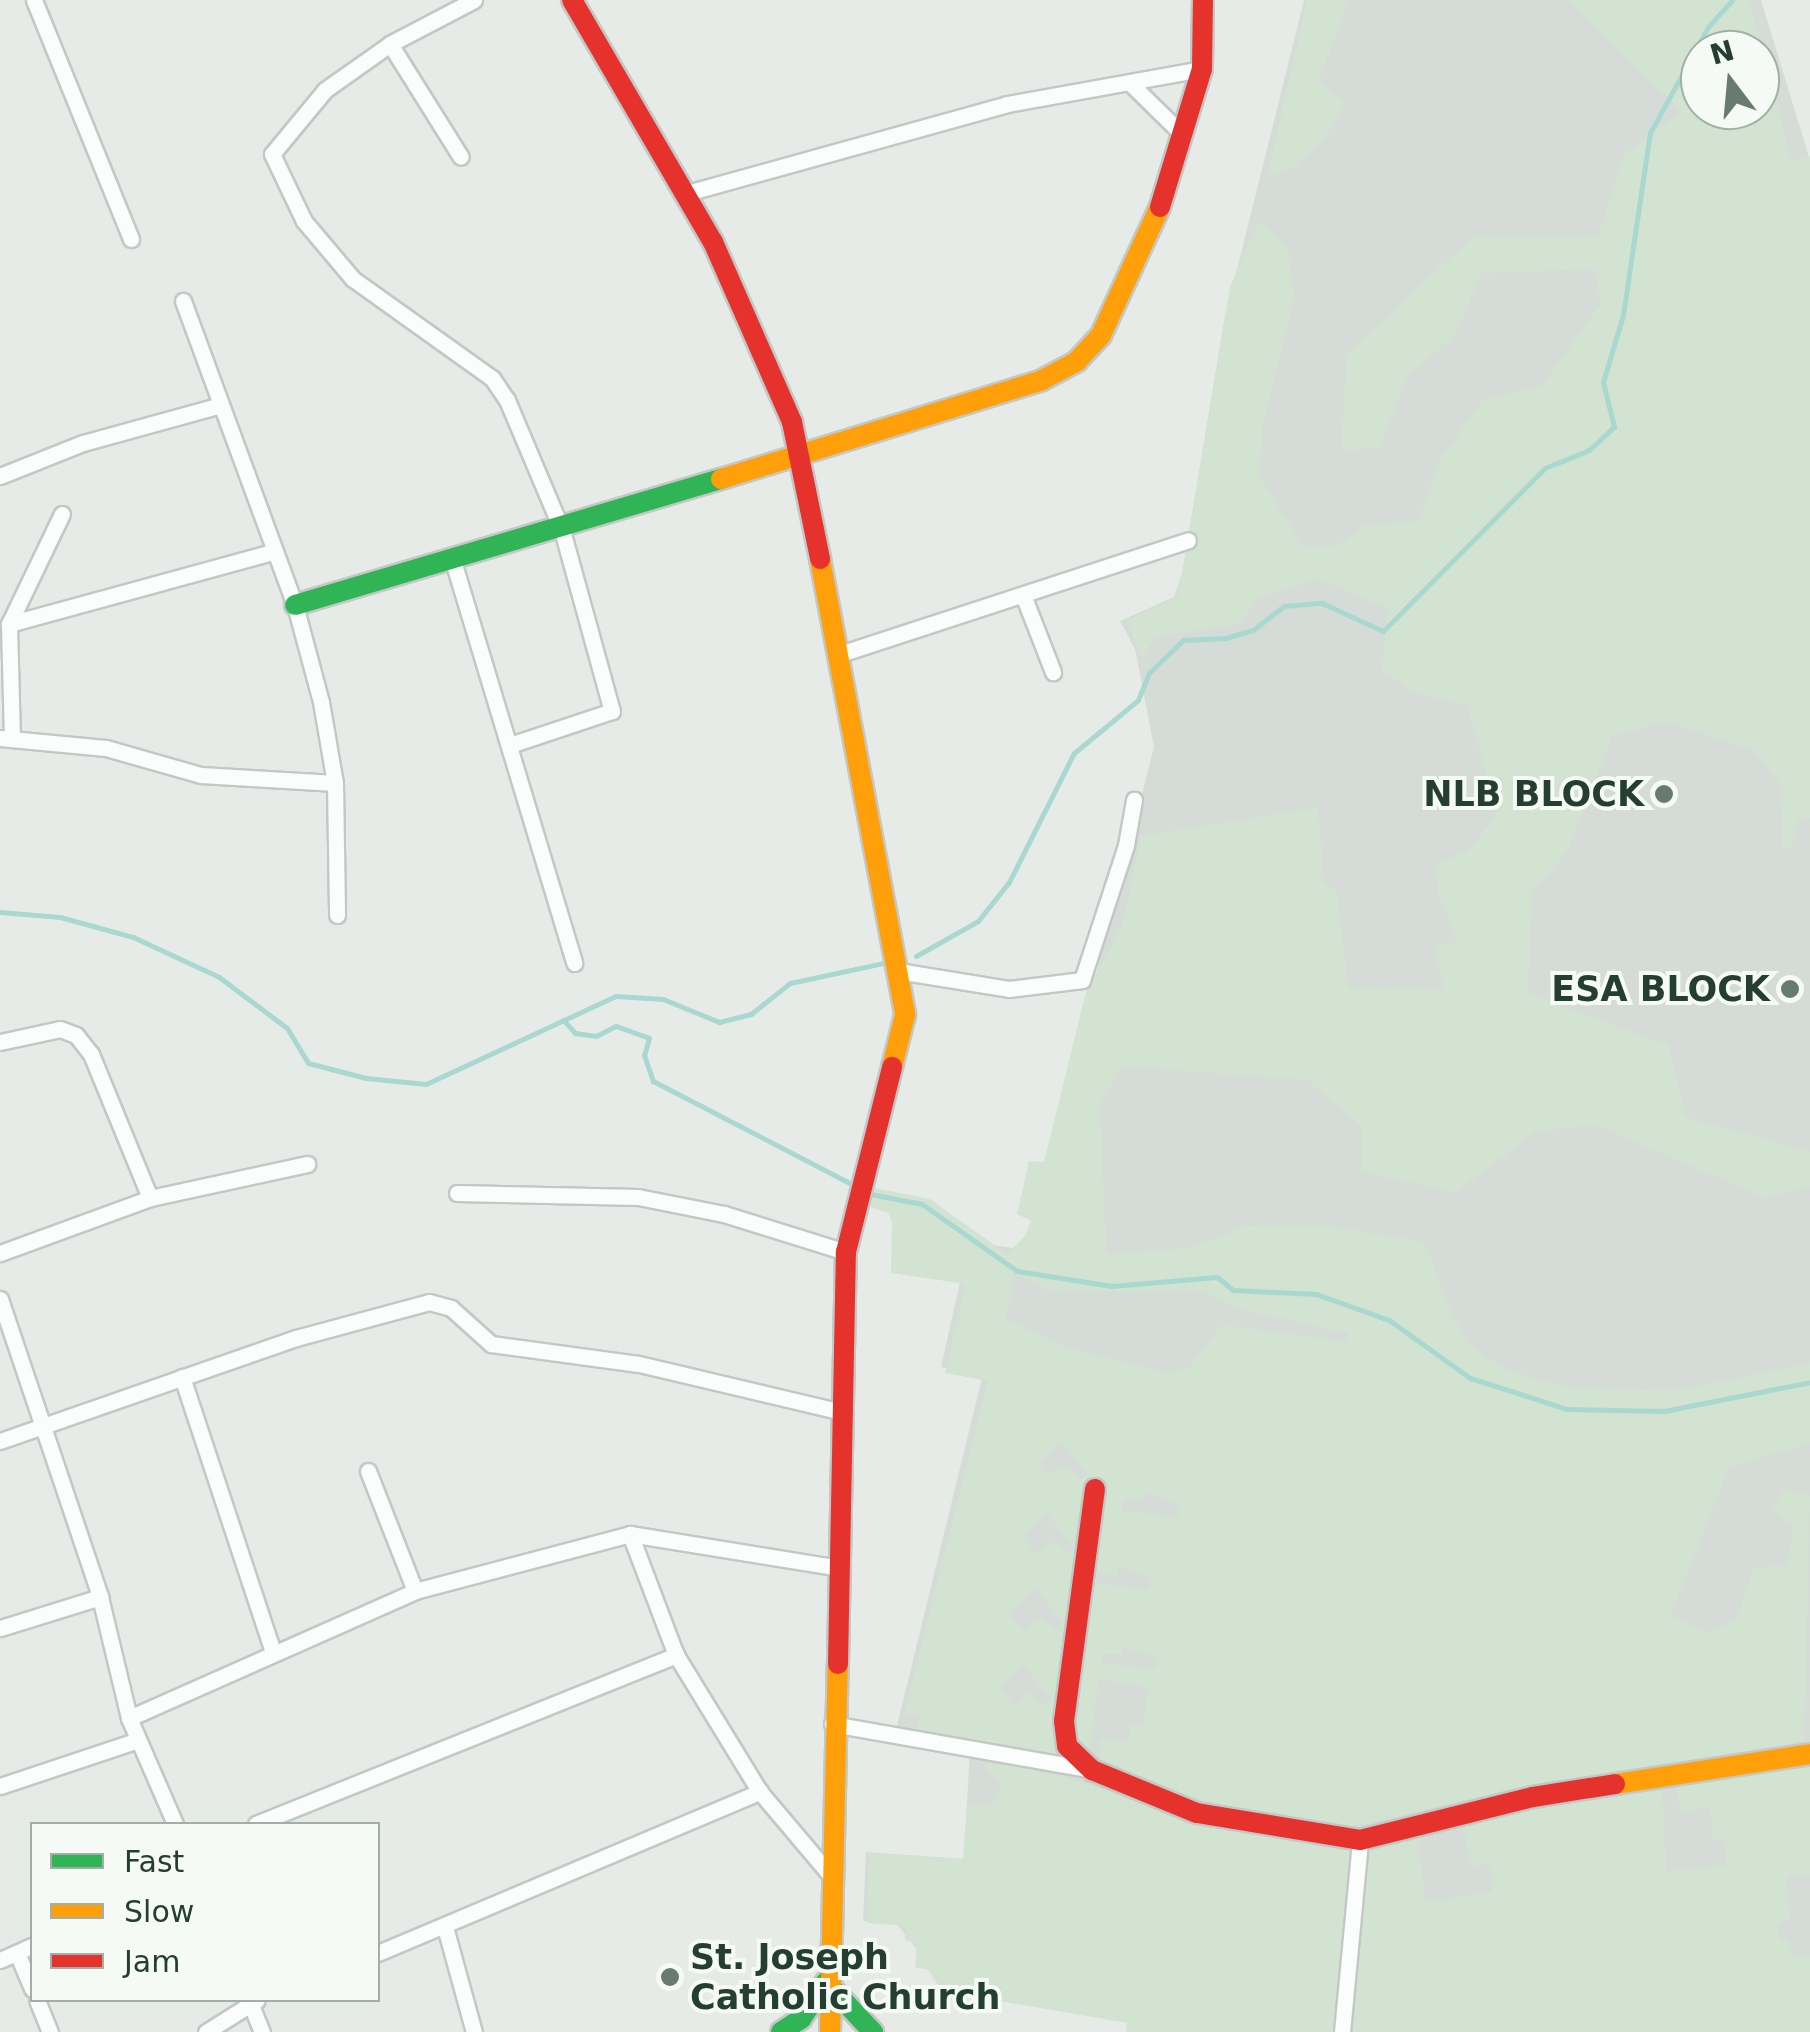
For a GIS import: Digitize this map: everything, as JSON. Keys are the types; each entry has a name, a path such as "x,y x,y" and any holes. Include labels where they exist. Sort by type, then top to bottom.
{"street":[{"path":"34,0 130,239"},
{"path":"474,0 390,44 325,90 273,149 273,158 304,221 352,279 492,378 508,400 562,530 612,712 510,746"},
{"path":"572,0 686,193 754,330 800,456 905,1015 846,1252 832,1724 832,1876 826,1982 830,2032"},
{"path":"294,605 562,530 800,456 1042,380 1076,361 1100,335 1155,223 1202,70 1203,0"},
{"path":"390,44 461,157"},
{"path":"686,193 1007,104 1133,86 1202,70"},
{"path":"1133,86 1182,134"},
{"path":"183,301 294,605 335,783 337,915"},
{"path":"0,476 83,442 221,405"},
{"path":"62,514 8,624 6,738 106,748 201,775 335,783"},
{"path":"840,654 1188,540"},
{"path":"8,624 272,552"},
{"path":"454,560 574,963"},
{"path":"1023,594 1053,672"},
{"path":"898,971 1009,989 1082,980 1126,845 1134,800"},
{"path":"0,1042 60,1029 76,1035 92,1054 150,1198"},
{"path":"0,1253 150,1198 307,1164"},
{"path":"457,1194 638,1197 724,1214 846,1252"},
{"path":"0,1299 100,1597 130,1718 174,1822"},
{"path":"0,1441 182,1377 429,1302 452,1308 491,1344 639,1364 842,1412"},
{"path":"182,1377 273,1652"},
{"path":"368,1471 415,1591"},
{"path":"1092,1770 1067,1746 1064,1721 1095,1489"},
{"path":"130,1718 415,1591 630,1534 839,1568"},
{"path":"630,1534 676,1655 760,1792 832,1876"},
{"path":"0,1628 100,1597"},
{"path":"261,1822 676,1655"},
{"path":"832,1724 1092,1770 1197,1814 1360,1840 1533,1797 1810,1754"},
{"path":"0,1786 138,1740"},
{"path":"380,1952 760,1792"},
{"path":"1342,2032 1360,1840"},
{"path":"445,1926 474,2032"},
{"path":"0,1960 25,1950 30,1978"},
{"path":"781,2032 800,2019 826,1982"},
{"path":"826,1982 873,2032"},
{"path":"38,2002 50,2032"},
{"path":"206,2032 249,2002"},
{"path":"253,2002 262,2032"}],"shaded area":[{"path":"1304,0 1761,0 1770,30 1680,30 1680,130 1780,130 1780,62 1810,160 1810,2032 1128,2032 1130,2021 952,1993 895,1922 863,1921 866,1852 964,1859 970,1747 893,1742 982,1378 941,1367 960,1282 978,1243 1026,1250 1154,747 1135,649 1120,621 1174,597 1183,570 1224,322"}],"green space":[{"path":"1307,0 1348,0 1319,82 1346,102 1324,140 1287,172 1268,174"},
{"path":"1569,0 1748,0 1756,30 1680,30 1680,109"},
{"path":"1680,113 1680,130 1780,130 1780,117 1792,161 1810,156 1810,818 1799,819 1792,847 1783,848 1780,783 1753,750 1665,721 1612,736 1568,850 1532,892 1528,993 1669,1046 1685,1117 1810,1152 1810,1186 1766,1198 1596,1125 1537,1131 1456,1192 1361,1172 1361,1126 1308,1080 1123,1066 1100,1103 1106,1254 1192,1248 1246,1226 1324,1225 1424,1242 1454,1319 1473,1349 1507,1370 1568,1388 1677,1391 1810,1363 1810,1443 1729,1467 1671,1615 1706,1633 1736,1621 1753,1569 1787,1565 1794,1525 1772,1511 1783,1489 1810,1496 1804,1741 1509,1790 1339,1829 1185,1796 1099,1763 1100,1738 1128,1743 1131,1725 1143,1726 1148,1687 1099,1678 1089,1755 1074,1762 917,1731 920,1718 905,1713 988,1381 945,1373 966,1284 891,1273 892,1223 889,1213 870,1207 875,1188 930,1199 1007,1254 1025,1236 1031,1221 1017,1214 1029,1161 1044,1162 1086,992 1122,927 1141,836 1318,808 1324,883 1337,892 1348,987 1445,990 1434,946 1458,942 1438,893 1436,865 1470,850 1496,815 1468,705 1420,695 1382,671 1388,608 1318,579 1259,598 1238,624 1154,637 1142,659 1127,621 1178,597 1230,287 1258,222 1287,246 1294,296 1262,428 1260,477 1303,547 1336,546 1364,526 1419,521 1438,463 1483,400 1542,386 1601,304 1595,269 1481,273 1456,333 1406,378 1380,448 1341,450 1347,354 1473,237 1598,237 1625,154","holes":["1015,1272 1048,1291 1199,1290 1241,1309 1348,1333 1347,1342 1222,1325 1189,1368 1164,1373 1063,1346 1005,1319","1061,1441 1088,1474 1081,1480 1068,1466 1046,1474 1038,1464","1147,1492 1180,1504 1178,1517 1122,1510 1124,1499 1142,1501","1046,1512 1075,1550 1070,1554 1055,1541 1035,1553 1023,1538","1118,1566 1150,1578 1148,1590 1094,1583 1096,1572 1117,1575","1035,1587 1064,1623 1055,1630 1043,1618 1023,1631 1010,1614","1123,1646 1157,1658 1156,1670 1101,1663 1103,1654 1122,1654","1022,1663 1051,1698 1043,1706 1029,1693 1013,1705 1000,1689"]},
{"path":"989,1755 1170,1809 1352,1851 1335,2032 1126,2032 1127,2023 942,1991 928,1970 915,1967 917,1942 905,1940 905,1926 867,1923 869,1853 963,1859 967,1803 990,1806 1002,1785 985,1766"},
{"path":"1810,1763 1810,1875 1786,1877 1790,1920 1778,1923 1779,1940 1788,1939 1793,1957 1810,1955 1810,2032 1351,2032 1369,1846 1418,1834 1425,1902 1493,1892 1491,1864 1470,1866 1463,1823 1537,1800 1662,1781 1666,1872 1727,1865 1724,1839 1713,1840 1710,1807 1680,1811 1676,1779"}],"waterway":[{"path":"916,956 978,921 1009,882 1074,753 1138,700 1149,673 1183,640 1226,638 1253,630 1284,606 1322,603 1383,631 1545,468 1589,450 1614,427 1603,382 1623,315 1650,133 1708,27 1732,0"},
{"path":"0,912 60,917 133,937 219,977 287,1028 308,1063 366,1078 426,1084 616,996 663,999 719,1022 751,1014 790,983 883,963"},
{"path":"563,1020 575,1033 596,1036 616,1026 649,1038 644,1055 653,1081 850,1183"},
{"path":"870,1194 922,1204 1017,1271 1112,1286 1217,1277 1233,1290 1316,1294 1389,1320 1470,1378 1567,1409 1664,1411 1810,1382"}],"traffic: fast":[{"path":"295,605 721,479"},
{"path":"781,2032 801,2019 826,1982 873,2032"}],"traffic: slow":[{"path":"721,479 1042,380 1077,361 1101,335 1160,207"},
{"path":"820,559 905,1015 892,1067"},
{"path":"830,2032 838,1664"},
{"path":"1615,1784 1810,1754"}],"traffic: jam":[{"path":"572,0 713,242 792,422 820,559"},
{"path":"1160,207 1202,69 1203,0"},
{"path":"838,1664 846,1252 892,1067"},
{"path":"1095,1489 1064,1721 1067,1746 1092,1770 1197,1813 1360,1840 1533,1797 1615,1784"}],"place":[{"name":"NLB BLOCK","path":"1664,794"},
{"name":"ESA BLOCK","path":"1790,989"},
{"name":"St. Joseph Catholic Church","path":"670,1977"}]}
